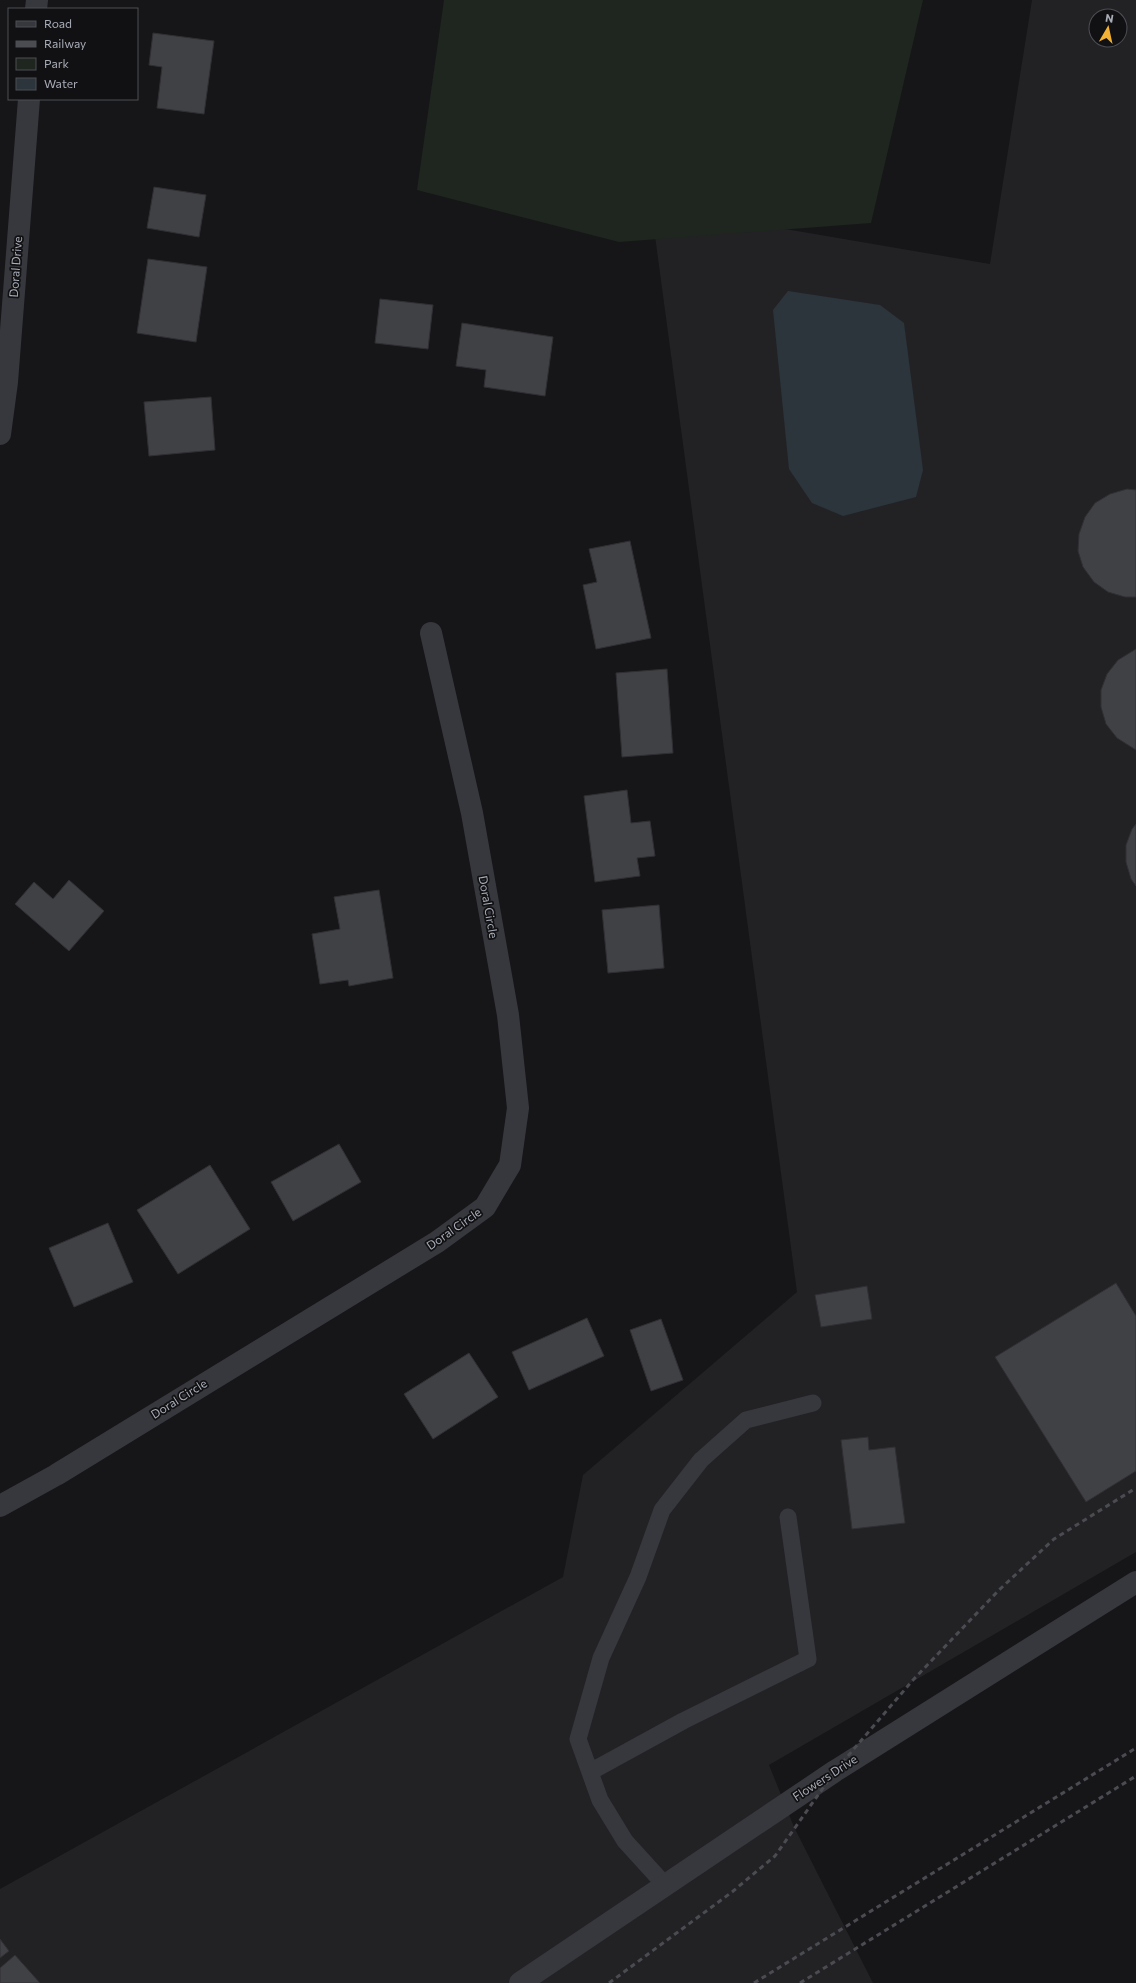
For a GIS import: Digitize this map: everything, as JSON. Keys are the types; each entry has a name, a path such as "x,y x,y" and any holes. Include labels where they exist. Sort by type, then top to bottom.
{"street":[{"name":"Doral Drive","path":"0,434 7,382 29,100"},
{"name":"Doral Circle","path":"0,1506 56,1475 437,1242 485,1207 510,1165 518,1108 508,1015 472,813 431,633"},
{"name":"Flowers Drive","path":"520,1983 835,1772 1136,1582"}],"lane":[{"path":"665,1885 625,1841 600,1800 578,1739 601,1658 638,1577 662,1510 701,1460 746,1420 813,1403"},
{"path":"590,1772 684,1721 808,1659 788,1517"}],"shaded area":[{"path":"1032,0 1136,0 1136,1552 769,1765 794,1827 873,1983 0,1983 0,1889 563,1577 583,1475 797,1292 651,206 990,264"}],"green space":[{"path":"444,0 923,0 871,223 619,242 417,190"}],"water":[{"path":"788,291 880,305 904,323 923,470 916,497 843,516 812,503 789,469 773,310"}],"building":[{"path":"153,33 214,41 204,114 157,108 162,67 149,65"},
{"path":"154,187 206,195 199,237 147,228"},
{"path":"148,259 207,267 196,342 137,333"},
{"path":"380,299 433,305 428,349 375,343"},
{"path":"462,323 553,337 545,396 484,387 486,370 456,366"},
{"path":"211,397 215,450 149,456 144,402"},
{"path":"1127,489 1136,490 1136,597 1125,597 1108,592 1094,582 1083,567 1078,551 1079,534 1085,517 1095,503 1110,494"},
{"path":"630,541 651,638 596,649 583,585 597,582 589,549"},
{"path":"1136,649 1136,750 1117,738 1106,724 1101,707 1101,690 1107,674 1118,660"},
{"path":"667,669 673,753 622,757 616,673"},
{"path":"627,790 631,823 650,821 655,856 637,858 640,876 595,882 584,796"},
{"path":"1136,824 1136,886 1131,879 1126,862 1126,845 1132,829"},
{"path":"69,880 104,911 69,951 15,904 34,882 53,899"},
{"path":"379,890 393,978 349,986 348,980 320,984 312,934 340,929 334,897"},
{"path":"659,905 664,968 608,973 602,910"},
{"path":"339,1144 361,1182 293,1221 271,1182"},
{"path":"210,1165 250,1229 178,1274 137,1210"},
{"path":"108,1223 133,1282 74,1307 49,1248"},
{"path":"1116,1283 1136,1316 1136,1471 1086,1502 995,1357"},
{"path":"867,1286 872,1319 821,1327 815,1295"},
{"path":"587,1318 604,1356 529,1390 512,1352"},
{"path":"661,1319 683,1380 651,1391 630,1330"},
{"path":"469,1353 498,1397 433,1439 404,1394"},
{"path":"868,1437 869,1450 895,1447 905,1523 852,1529 841,1440"},
{"path":"0,1939 9,1951 0,1958"},
{"path":"15,1955 40,1983 0,1983 0,1968"}],"railway":[{"path":"609,1983 732,1892 775,1856 835,1771 913,1680 999,1590 1054,1539 1136,1488"},
{"path":"754,1983 1136,1748"},
{"path":"800,1983 1136,1776"}]}
